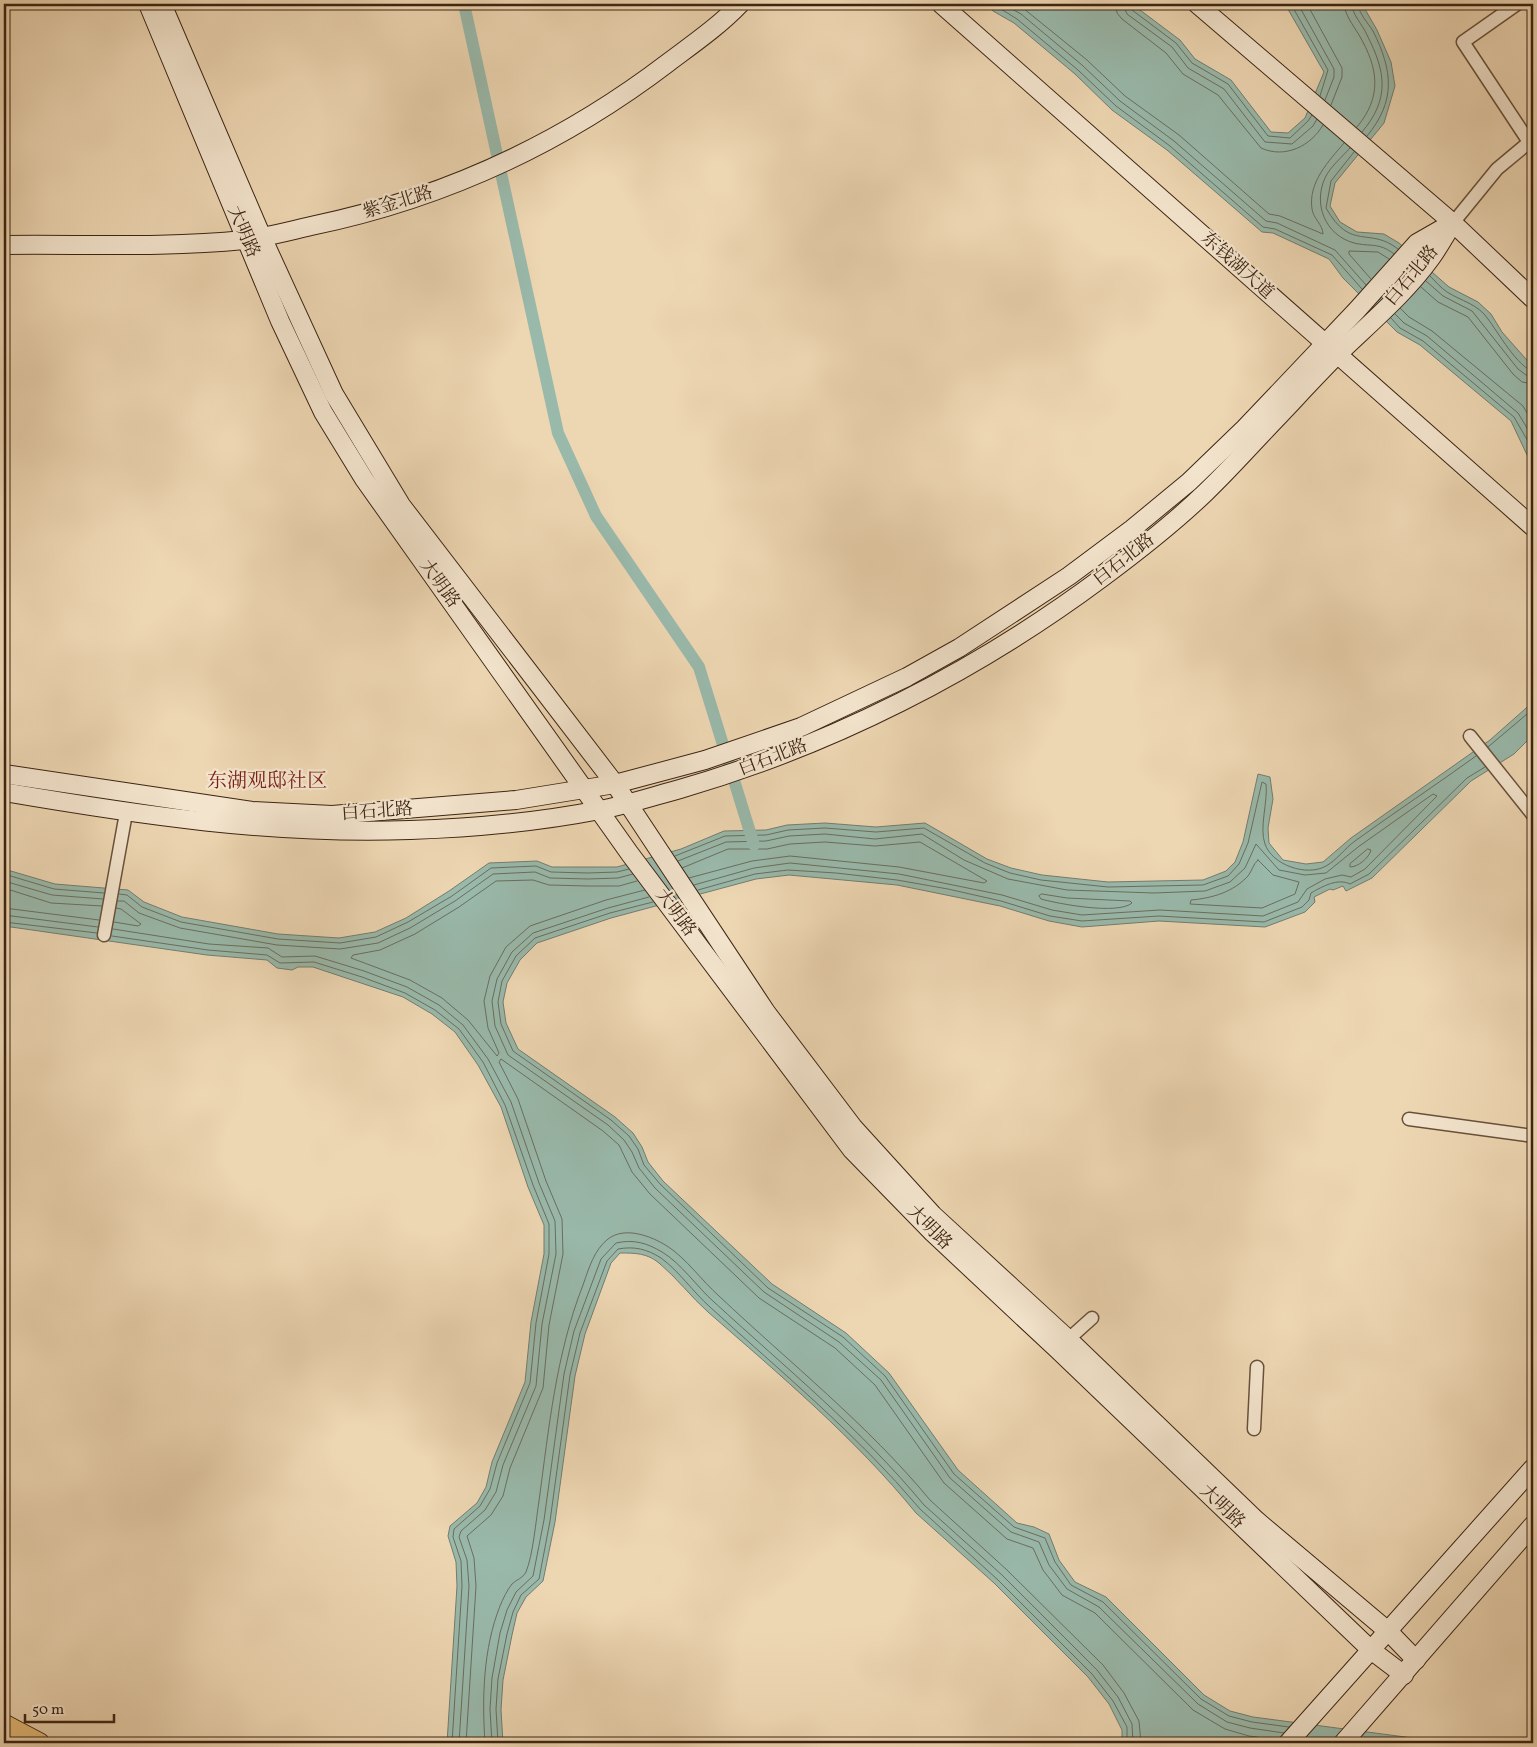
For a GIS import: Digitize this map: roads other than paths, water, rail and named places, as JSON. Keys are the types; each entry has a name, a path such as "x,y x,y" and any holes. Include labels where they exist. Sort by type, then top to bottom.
{"main road":[{"name":"大明路","path":"148,4 254,238 334,394 401,505 615,784 766,1012 854,1127 933,1215 1371,1650 1404,1675"},
{"name":"大明路","path":"162,4 254,238 280,321 323,412 364,479 630,854 852,1150 933,1233 1063,1344 1256,1520 1389,1632 1416,1660"},
{"name":"紫金北路","path":"4,245 200,243 254,238 338,221 405,203 463,182 521,155 603,110 696,42 740,4"},
{"name":"东钱湖大道","path":"941,4 1533,527"},
{"path":"1197,4 1453,223 1533,299"},
{"name":"白石北路","path":"4,774 252,811 332,815 437,808 585,790 705,760 801,727 907,677 959,648 1069,576 1132,529 1189,482 1245,428 1357,310 1417,243 1453,223"},
{"name":"白石北路","path":"4,792 126,813 255,827 333,831 390,830 483,826 599,810 712,780 764,763 824,738 923,690 997,648 1080,594 1133,554 1204,494 1338,355 1373,322 1431,259 1453,223"},
{"path":"1288,1743 1389,1632 1533,1468"},
{"path":"1343,1743 1533,1525"},
{"path":"9,1733 40,1743"}],"street":[{"path":"1453,223 1497,169 1531,140 1464,42 1517,4"},
{"path":"1470,736 1533,815"},
{"path":"104,935 126,813"},
{"path":"1408,1119 1533,1136"},
{"path":"1063,1344 1092,1318"},
{"path":"1254,1428 1257,1367"}],"water":[{"path":"986,4 1132,4 1180,40 1195,59 1231,80 1271,132 1288,133 1305,118 1324,72 1285,4 1362,4 1377,30 1391,62 1395,86 1384,123 1335,183 1330,206 1340,222 1357,232 1384,234 1399,243 1449,287 1478,302 1491,314 1502,332 1533,367 1533,482 1528,478 1528,457 1511,421 1420,345 1397,332 1343,278 1329,259 1273,233 1262,232 1167,150 1112,110 1075,74 1014,23 993,11"},
{"path":"1533,702 1533,735 1514,754 1471,781 1372,878 1346,891 1343,886 1333,890 1330,889 1314,897 1315,902 1305,912 1265,927 1159,921 1082,927 1049,921 1000,906 897,885 789,875 756,879 611,918 537,943 520,960 507,983 503,1002 506,1023 518,1049 615,1117 633,1133 642,1147 648,1162 663,1181 772,1284 846,1333 889,1373 958,1470 1017,1523 1034,1527 1049,1534 1059,1560 1075,1582 1106,1597 1204,1695 1230,1711 1253,1717 1451,1743 1122,1743 1122,1730 1109,1704 1088,1677 994,1583 916,1513 893,1485 842,1433 708,1312 659,1263 645,1255 620,1253 611,1263 585,1334 575,1376 555,1522 543,1581 526,1597 517,1613 503,1680 501,1710 503,1743 447,1743 457,1586 456,1562 448,1536 450,1526 477,1503 486,1487 492,1462 525,1382 531,1322 544,1254 544,1225 528,1187 501,1107 478,1065 455,1032 432,1014 403,997 313,967 298,967 292,970 277,968 267,960 207,955 4,926 4,869 55,884 128,890 144,902 182,917 278,934 339,938 375,932 406,918 489,863 537,861 552,867 617,867 681,849 724,831 766,830 787,825 825,823 876,827 925,823 987,859 1011,868 1042,875 1108,882 1203,880 1226,871 1235,862 1243,842 1258,774 1270,777 1273,799 1268,828 1269,843 1283,860 1306,864 1323,862 1351,838 1490,740"}],"waterway":[{"path":"464,4 558,433 596,516 699,667 754,845"}],"district":[{"name":"东湖观邸社区","path":"267,782"}]}
